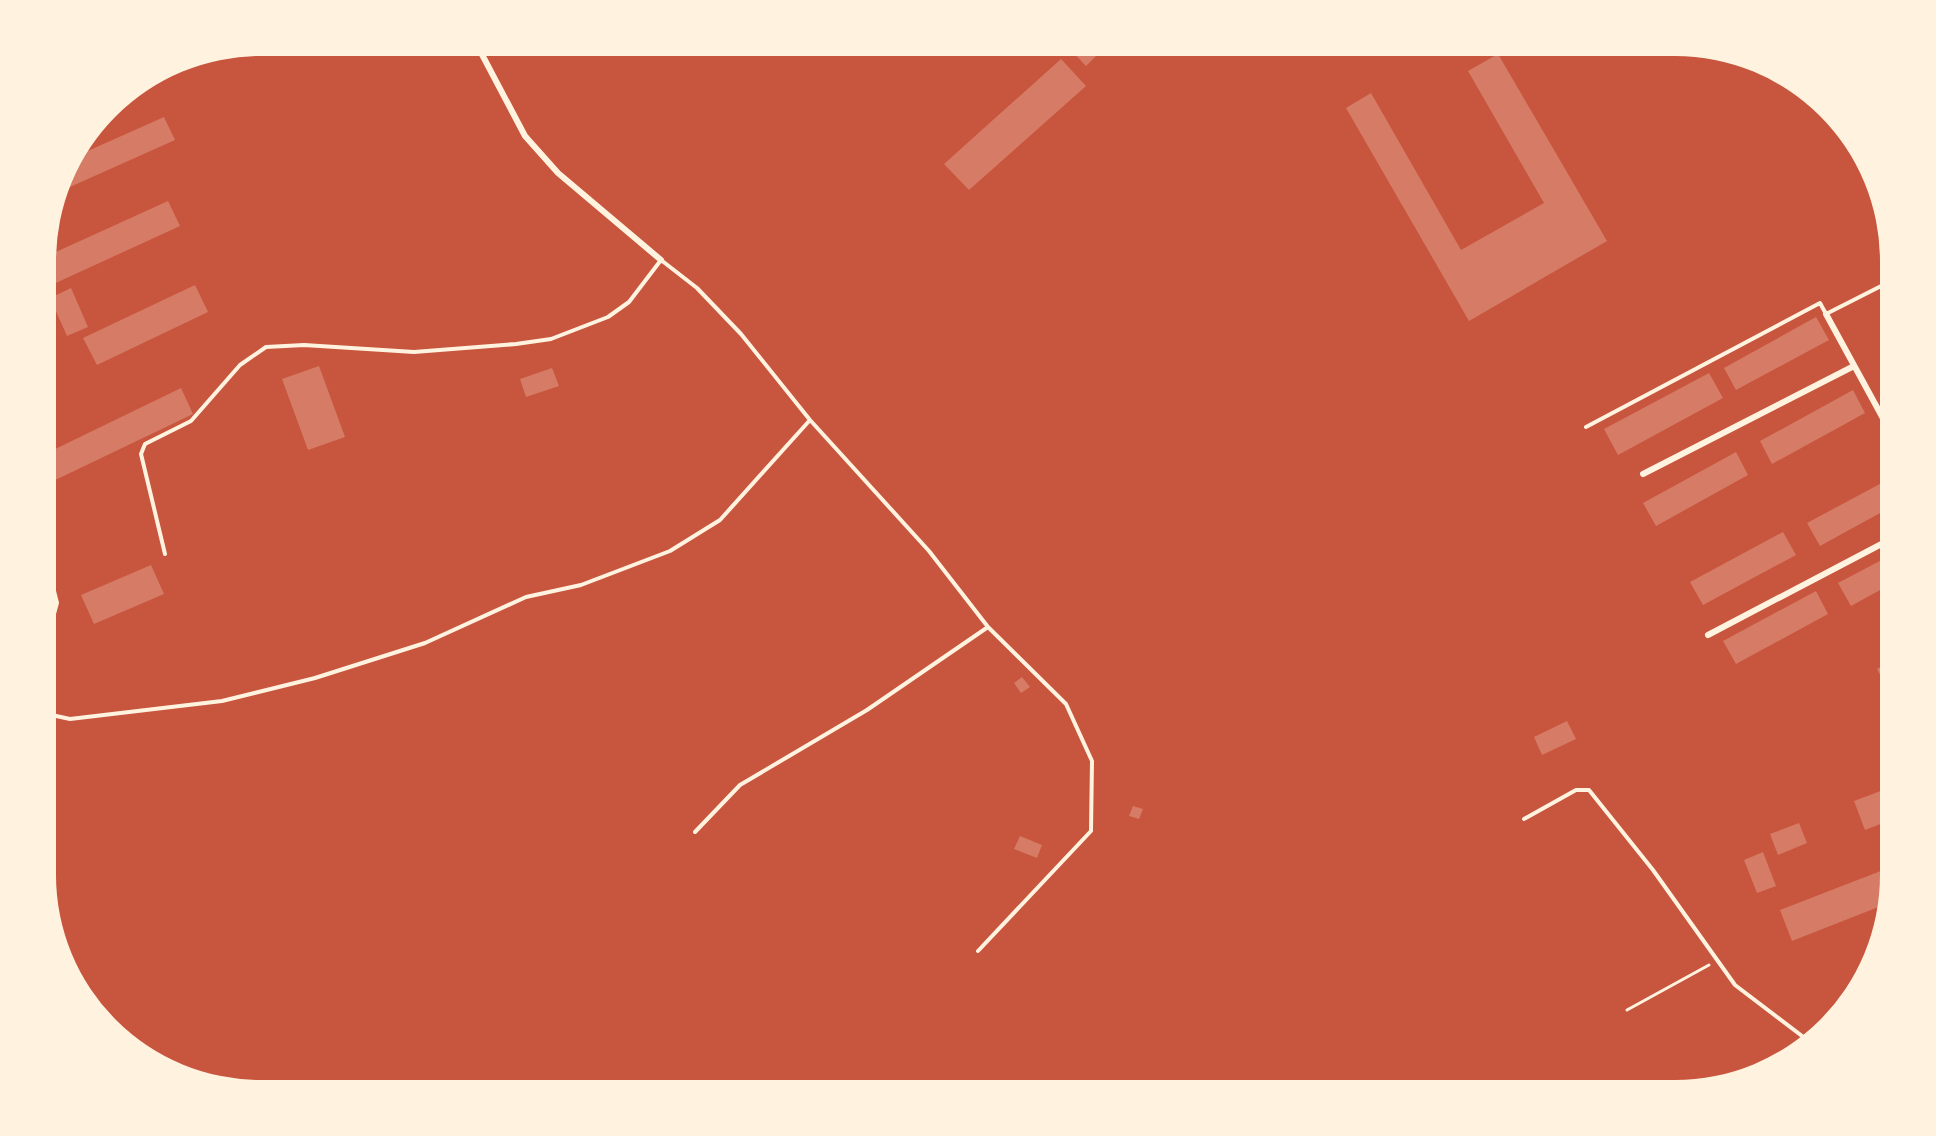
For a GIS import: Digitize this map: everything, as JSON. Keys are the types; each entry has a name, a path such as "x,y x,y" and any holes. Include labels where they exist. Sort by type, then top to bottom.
{"street":[{"path":"483,56 525,136 558,173 661,260"},
{"path":"1826,314 1880,414"},
{"path":"1643,474 1854,366"},
{"path":"1708,635 1880,545"}],"lane":[{"path":"165,554 141,454 145,444 191,421 240,365 266,347 304,345 414,352 551,339 608,317 629,302 661,260 698,288 741,334 810,420 929,551 988,627 1066,704 1092,761 1091,831 978,951"},
{"path":"1586,427 1820,303 1826,314 1880,286"},
{"path":"56,716 70,719 222,701 315,678 425,643 526,597 581,585 670,551 720,520 810,420"},
{"path":"695,831 740,785 867,710 988,627"},
{"path":"1524,819 1576,790 1588,790 1653,870 1716,962 1735,985 1802,1036"}],"path":[{"path":"1627,1010 1716,962"}],"building":[{"path":"1076,56 1096,56 1086,66"},
{"path":"1494,56 1499,56 1607,241 1469,321 1346,108 1371,93 1461,250 1544,203 1468,71"},
{"path":"1061,59 1086,86 969,190 944,164"},
{"path":"164,117 175,140 69,187 87,151"},
{"path":"168,201 180,226 56,283 56,252"},
{"path":"195,285 208,312 97,365 83,338"},
{"path":"71,288 88,327 67,336 56,311 56,295"},
{"path":"1816,317 1829,340 1736,390 1724,368"},
{"path":"319,366 345,437 308,450 282,379"},
{"path":"552,368 559,386 526,397 520,379"},
{"path":"1709,373 1723,398 1618,455 1604,429"},
{"path":"181,388 193,414 56,480 56,449"},
{"path":"1853,390 1865,413 1772,464 1760,441"},
{"path":"1736,452 1748,475 1656,526 1643,503"},
{"path":"1880,484 1880,513 1820,546 1807,523"},
{"path":"1783,532 1796,555 1703,605 1690,582"},
{"path":"1880,561 1880,590 1851,606 1838,583"},
{"path":"151,565 164,594 94,624 81,595"},
{"path":"1816,591 1828,614 1736,664 1723,641"},
{"path":"1022,677 1030,687 1021,693 1014,683"},
{"path":"1567,721 1576,739 1542,755 1534,737"},
{"path":"1880,791 1880,824 1865,830 1854,801"},
{"path":"1133,806 1143,809 1139,819 1129,816"},
{"path":"1799,823 1807,843 1778,855 1770,834"},
{"path":"1020,836 1042,845 1037,858 1014,849"},
{"path":"1763,852 1776,886 1757,893 1744,860"},
{"path":"1880,871 1878,907 1792,941 1780,910"}]}
